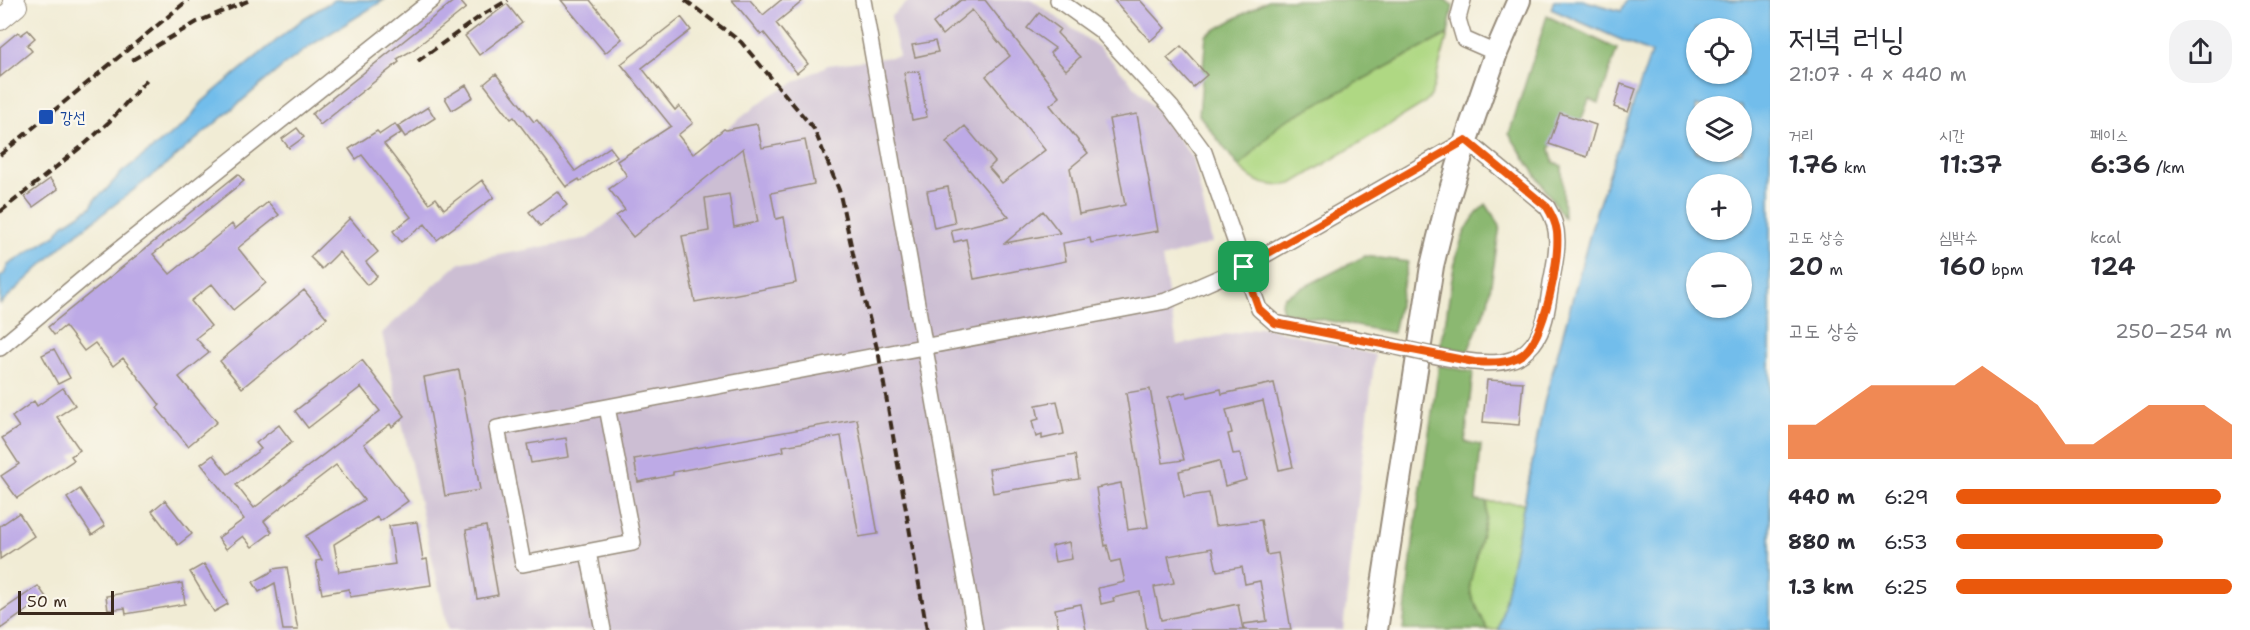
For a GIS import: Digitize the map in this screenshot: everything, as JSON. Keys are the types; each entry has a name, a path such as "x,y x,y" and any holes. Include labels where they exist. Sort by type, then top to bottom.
{"highway":[{"path":"1376,630 1432,266 1449,196 1466,140 1496,53 1519,0"}],"main road":[{"path":"0,20 18,2"}],"street":[{"path":"0,348 102,263 432,0"},
{"path":"863,0 975,630"},
{"path":"607,407 633,543 523,564 497,428 607,407 1166,301 1244,267 1466,140 1547,207 1553,216 1557,231 1557,245 1546,312 1534,343 1523,354 1510,360 1493,363 1474,362 1275,323 1259,309 1244,267 1204,152 1171,107 1100,30 1058,0"},
{"path":"1463,0 1458,19 1464,39 1496,53"},
{"path":"588,552 603,630"}],"shaded area":[{"path":"910,0 1032,0 1100,48 1158,112 1193,159 1212,243 1162,258 1177,345 1264,327 1375,355 1343,630 448,630 382,333 459,263 588,238 770,95 828,65 899,56 891,16"}],"green space":[{"path":"1268,0 1446,0 1453,6 1448,34 1281,123 1239,167 1199,115 1206,35"},
{"path":"1547,16 1617,49 1599,103 1589,99 1580,124 1561,117 1550,149 1553,162 1562,166 1564,218 1509,134"},
{"path":"1448,34 1431,96 1423,104 1292,184 1269,185 1257,181 1239,167 1281,123"},
{"path":"1486,204 1500,226 1488,303 1468,351 1440,346 1458,252 1473,218"},
{"path":"1365,256 1408,262 1393,333 1283,312 1281,303 1284,297"},
{"path":"1439,365 1473,372 1465,442 1481,445 1476,501 1487,502 1486,518 1470,583 1471,595 1488,630 1403,630 1414,535"},
{"path":"1487,502 1524,503 1499,630 1488,630 1485,626 1472,599 1470,586"}],"water":[{"path":"334,0 384,0 313,44 283,66 161,169 71,238 0,304 0,277 8,265 56,235 63,225 91,207 95,199 122,172 186,123 202,102 223,84 304,18"},
{"path":"1554,0 1582,0 1621,11 1627,0 1770,0 1770,630 1499,630 1544,403 1596,212 1651,53 1551,9"}],"building":[{"path":"455,0 459,0 466,8 413,50 397,59 399,62 320,125 312,114"},
{"path":"561,0 590,0 622,39 605,53"},
{"path":"732,0 750,0 763,15 781,0 804,0 776,23 808,64 797,73 764,33 761,35"},
{"path":"961,0 985,0 1060,97 1050,105 1088,153 1070,168 1079,214 1125,205 1109,119 1137,114 1158,231 1091,243 1090,238 1063,243 1066,261 974,279 966,239 954,242 951,230 1009,217 946,142 965,126 995,162 989,168 1002,183 1045,150 986,76 1010,56 972,10 942,35 933,23","holes":["1043,211 1060,233 1005,243"]},
{"path":"1114,0 1140,0 1165,28 1150,41"},
{"path":"507,4 522,23 479,55 465,36"},
{"path":"1039,13 1060,29 1057,33 1080,57 1066,70 1050,53 1055,48 1027,28"},
{"path":"681,17 691,30 642,68 675,110 679,106 693,123 678,135 693,154 724,129 757,124 762,148 805,140 814,184 771,193 776,219 784,217 796,283 695,302 682,236 709,231 705,198 729,194 734,227 758,222 743,148 633,237 616,216 625,210 609,189 627,176 617,161 671,126 621,64"},
{"path":"28,30 35,38 27,45 32,51 0,77 0,47 18,32 21,35"},
{"path":"935,41 938,52 915,57 912,45"},
{"path":"1181,46 1207,75 1193,87 1167,58"},
{"path":"919,71 927,117 912,120 904,73"},
{"path":"496,74 534,122 537,120 575,171 610,147 617,156 580,181 579,179 566,187 514,117 511,119 484,84"},
{"path":"1621,84 1636,89 1628,112 1614,107"},
{"path":"466,85 473,97 452,110 445,98"},
{"path":"428,107 435,118 405,137 398,126"},
{"path":"1560,113 1596,125 1587,157 1549,144"},
{"path":"395,124 401,133 384,144 429,203 436,198 444,209 482,180 494,197 437,240 425,224 401,242 393,231 411,217 362,155 356,159 349,149 377,131 380,134"},
{"path":"297,128 304,137 289,148 282,139"},
{"path":"238,174 244,181 153,254 170,274 232,224 235,229 268,202 279,215 238,248 266,283 233,310 212,284 191,301 211,326 196,338 209,353 179,377 217,422 188,446 157,408 160,405 123,358 113,366 95,343 84,351 65,326 54,335 48,327"},
{"path":"50,179 58,189 33,207 25,197"},
{"path":"948,187 955,223 934,228 927,191"},
{"path":"557,191 567,205 540,226 529,212"},
{"path":"350,218 378,252 366,262 377,276 367,285 339,252 322,269 310,257"},
{"path":"304,290 327,318 242,388 220,361"},
{"path":"54,349 70,378 58,384 42,355"},
{"path":"362,360 405,416 392,427 390,424 364,444 408,501 380,521 377,517 334,544 339,572 395,564 389,526 417,522 423,560 427,559 431,585 350,597 349,589 322,594 316,561 322,560 306,536 364,500 336,465 264,521 272,532 252,547 243,536 226,549 218,538 244,519 201,464 213,455 228,474 261,449 256,443 279,425 292,442 236,485 254,508 380,411 361,387 308,428 295,411"},
{"path":"459,370 480,490 445,496 424,377"},
{"path":"1487,380 1523,382 1519,425 1483,422"},
{"path":"1274,383 1293,467 1279,470 1263,401 1226,410 1232,433 1228,434 1233,454 1240,453 1246,480 1225,486 1219,461 1179,471 1184,497 1209,493 1215,526 1261,520 1267,555 1278,553 1291,630 1244,630 1244,624 1267,621 1260,581 1245,584 1242,567 1217,571 1212,548 1168,556 1174,583 1154,587 1161,620 1238,604 1243,630 1147,630 1140,592 1113,598 1114,601 1101,604 1098,588 1125,582 1120,560 1111,562 1107,545 1105,546 1096,488 1121,483 1128,530 1148,527 1126,393 1150,389 1163,463 1184,460 1168,397 1186,392 1187,397 1221,389 1222,394"},
{"path":"63,388 75,405 57,417 80,450 71,456 74,460 17,498 1,476 19,464 2,438 19,427 12,417 34,401 37,406"},
{"path":"1057,401 1064,434 1042,439 1042,435 1036,437 1032,421 1039,419 1036,405"},
{"path":"857,419 878,534 859,537 841,436 783,446 784,451 673,472 673,475 638,482 634,459"},
{"path":"566,438 569,457 531,463 527,444"},
{"path":"1075,455 1079,479 993,493 989,469"},
{"path":"80,489 105,526 92,535 67,498"},
{"path":"165,500 192,534 178,545 152,511"},
{"path":"19,513 34,536 0,559 0,526"},
{"path":"486,526 498,595 477,599 466,530"},
{"path":"1069,542 1072,559 1055,562 1052,546"},
{"path":"204,564 228,604 214,612 190,572"},
{"path":"287,567 298,630 283,630 275,583 259,592 253,582 273,569"},
{"path":"182,583 185,604 126,614 125,608 108,610 106,596"},
{"path":"38,586 46,597 0,629 0,612"},
{"path":"1081,604 1086,630 1059,630 1055,609"}],"railway":[{"path":"0,155 188,0"},
{"path":"132,60 197,22 250,0"},
{"path":"418,61 482,15 508,0"},
{"path":"685,0 741,42 814,129 839,190 879,356 927,630"},
{"path":"0,212 86,143 110,121 149,77"}],"place":[{"name":"강선","path":"46,117"}],"route":[{"path":"1466,140 1547,207 1553,216 1557,231 1557,245 1546,312 1534,343 1523,354 1510,360 1493,363 1474,362 1275,323 1259,309 1244,267 1466,140"}]}
